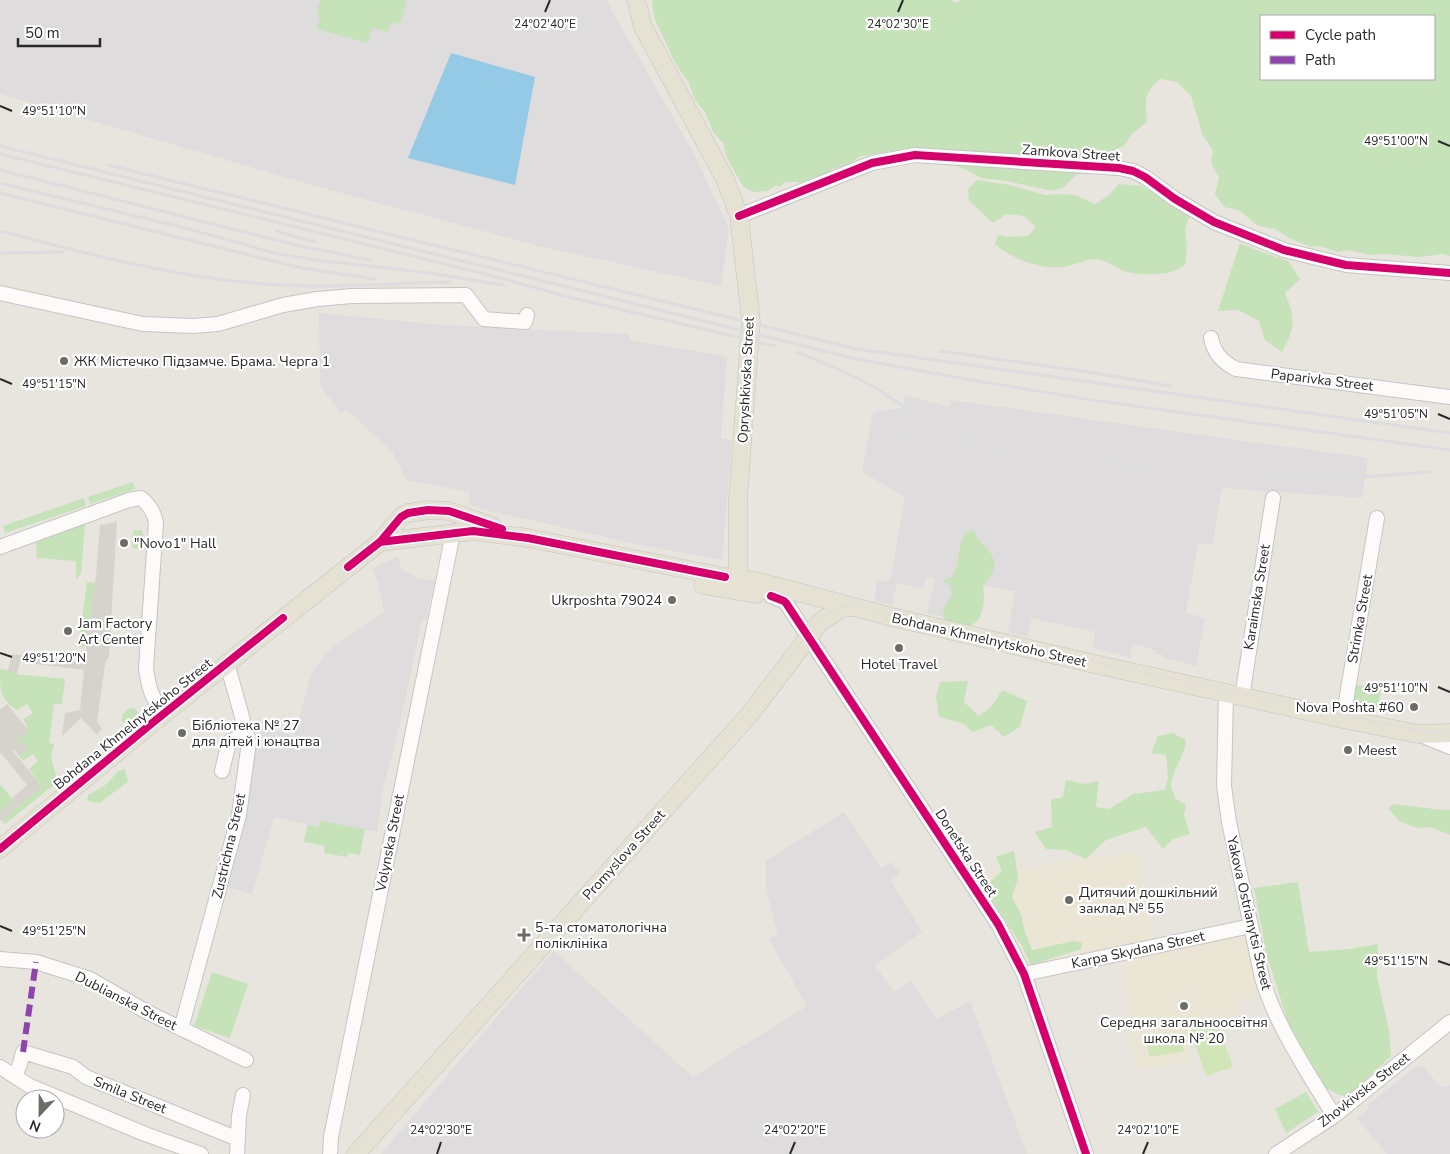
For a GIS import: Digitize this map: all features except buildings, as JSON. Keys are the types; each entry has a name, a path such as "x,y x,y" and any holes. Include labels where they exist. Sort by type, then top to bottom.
{"main road":[{"name":"Opryshkivska Street","path":"636,0 643,27 725,179 739,216 751,321 738,499 738,573 740,578"},
{"name":"Bohdana Khmelnytskoho Street","path":"0,849 227,663 380,542 401,517 408,513 428,510 448,511 528,538"},
{"path":"448,511 455,523 453,533"},
{"path":"401,517 400,532 405,537 417,539"},
{"name":"Bohdana Khmelnytskoho Street","path":"380,542 473,531 528,538 725,577 740,578 846,608 1343,719 1418,734 1450,733"},
{"path":"618,556 658,575 846,608"},
{"path":"740,578 741,581 766,595"},
{"name":"Promyslova Street","path":"356,1154 750,714 825,618 846,608"}],"street":[{"name":"Zamkova Street","path":"739,216 872,163 915,155 1120,168 1133,171 1145,177 1175,199 1214,222 1284,250 1346,266 1450,273"},
{"path":"0,293 143,324 193,326 218,324 283,305 352,296 466,295 472,306 484,319 525,322 527,315"},
{"name":"Paparivka Street","path":"1212,338 1212,345 1218,356 1226,364 1236,369 1450,397"},
{"path":"0,546 128,500 141,498 148,504 154,513 156,524 146,668 149,689 154,701 164,714"},
{"name":"Karaimska Street","path":"1234,695 1273,498"},
{"name":"Strimka Street","path":"1343,719 1377,518"},
{"name":"Volynska Street","path":"330,1154 331,1137 453,533"},
{"name":"Donetska Street","path":"766,595 784,601 998,924 1024,974 1086,1154"},
{"name":"Zustrichna Street","path":"181,1029 239,815 249,742 227,663"},
{"name":"Yakova Ostrianytsi Street","path":"1234,695 1224,786 1229,822 1267,995 1287,1036 1334,1116"},
{"path":"222,771 229,742 247,734"},
{"path":"1418,734 1450,747"},
{"name":"Karpa Skydana Street","path":"1024,974 1251,926"},
{"name":"Dublianska Street","path":"0,959 36,962 79,975 147,1012 246,1060"},
{"name":"Zhovkivska Street","path":"1276,1154 1334,1116 1448,1026"},
{"name":"Smila Street","path":"15,1076 23,1052 72,1067 86,1077 238,1139"},
{"path":"0,1067 39,1090 145,1134 201,1154"},
{"path":"237,1154 239,1116 243,1095"}],"shaded area":[{"path":"0,0 606,0 695,156 729,229 721,286 538,246 312,185 0,94"},
{"path":"319,313 443,325 630,334 630,340 727,356 721,438 732,440 722,560 640,545 481,509 469,504 469,492 406,480 393,453 346,409 340,413 320,385"},
{"path":"905,395 950,407 951,400 1368,458 1362,498 1223,488 1213,544 1198,544 1186,612 1205,619 1196,666 1163,658 1163,655 1154,653 1155,650 1133,644 1130,658 1092,647 1095,632 1032,618 1027,637 1008,632 1015,592 982,585 974,624 927,613 935,579 926,577 923,589 897,583 892,605 875,601 876,581 890,581 905,497 862,472 873,412 903,407"},
{"path":"117,522 109,656 105,664 97,722 102,728 97,735 81,718 62,736 65,713 80,710 84,670 20,662 17,674 8,670 12,654 84,663 96,575 100,525"},
{"path":"398,556 402,571 420,579 435,580 426,620 422,620 397,737 384,784 377,832 320,821 318,827 274,817 252,894 223,886 242,816 259,725 294,736 311,674 330,649 384,612 378,582 372,569"},
{"path":"7,704 29,731 13,744 13,748 22,741 28,749 19,756 14,749 13,751 42,787 0,821 0,813 14,801 12,798 27,785 0,752 0,710"},
{"path":"844,812 881,868 892,862 900,874 891,881 922,932 875,965 894,992 911,980 936,1019 970,1001 1027,1154 381,1154 554,951 693,1077 807,1006 769,939 778,935 766,889 766,861"},
{"name":"Дитячий дошкільний заклад № 55","path":"1139,850 1153,940 1028,967 977,876"},
{"name":"Середня загальноосвітня школа № 20","path":"1246,934 1259,996 1240,1000 1242,1013 1190,1030 1191,1064 1135,1069 1122,959"},
{"path":"1415,1067 1423,1067 1442,1088 1450,1085 1450,1154 1387,1154 1357,1118 1368,1109 1368,1105"}],"green space":[{"path":"320,0 407,0 400,24 391,22 388,32 372,28 368,43 317,29 320,16 317,11"},
{"path":"652,0 952,0 956,3 961,0 1450,0 1450,256 1442,254 1419,257 1385,254 1370,255 1349,250 1337,252 1320,246 1311,247 1291,239 1275,229 1258,226 1239,210 1224,207 1215,194 1219,177 1211,163 1213,150 1203,136 1191,96 1177,82 1160,79 1150,90 1146,99 1147,122 1132,134 1125,145 1111,152 1096,165 1075,176 1064,187 1053,191 1007,181 981,178 967,170 931,158 910,157 895,151 861,156 847,165 832,169 826,175 811,178 805,182 784,182 781,186 775,186 767,191 753,192 743,186 727,158 723,143 713,132 706,114 695,100 689,83 675,63 654,17"},
{"path":"977,180 1010,185 1045,195 1075,195 1095,204 1109,195 1119,184 1142,186 1190,216 1185,228 1187,247 1185,265 1167,273 1144,274 1126,272 1107,262 1096,259 1054,267 1026,262 1009,254 995,244 998,235 1011,237 1028,236 1036,227 1024,216 1006,214 993,223 969,201 968,189"},
{"path":"1240,243 1288,261 1300,279 1285,293 1291,310 1292,329 1282,352 1265,340 1259,321 1238,310 1218,311"},
{"path":"133,482 135,489 90,504 88,497"},
{"path":"84,498 86,506 5,533 3,526"},
{"path":"85,524 81,574 76,579 76,561 37,558 36,542"},
{"path":"142,530 146,549 132,548 133,531"},
{"path":"974,530 977,538 990,552 994,560 994,569 983,587 984,601 981,615 973,624 959,626 946,621 943,617 944,607 952,595 950,586 943,580 952,577 965,533"},
{"path":"87,582 95,583 90,621 82,620"},
{"path":"81,627 89,628 86,647 79,647"},
{"path":"0,669 14,671 15,674 65,679 62,704 54,704 49,743 54,744 51,757 56,776 55,784 5,824 1,820 42,787 29,769 38,761 33,754 23,761 19,756 28,749 13,748 12,744 29,731 23,719 33,713 27,704 17,710 4,698 0,683"},
{"path":"968,681 964,702 979,716 992,706 1002,690 1027,701 1020,726 1004,737 991,725 973,732 962,723 939,717 936,696 940,682"},
{"path":"1355,685 1381,688 1378,712 1352,708"},
{"path":"131,708 136,709 138,713 136,718 131,722 123,722 121,720 123,714"},
{"path":"1173,733 1186,740 1173,775 1171,787 1175,798 1186,805 1184,816 1190,834 1173,839 1163,849 1146,827 1106,840 1086,859 1066,850 1046,849 1035,832 1052,827 1051,800 1063,797 1066,780 1085,784 1099,781 1096,807 1109,809 1133,794 1165,790 1168,778 1166,755 1151,753 1158,736"},
{"path":"125,769 128,782 100,803 87,801 88,795 104,786 119,771"},
{"path":"0,784 14,801 0,813"},
{"path":"1394,804 1450,810 1450,835 1431,827 1417,828 1399,821 1388,808"},
{"path":"320,821 365,829 360,855 348,853 347,857 324,853 325,846 304,842 307,825 318,827"},
{"path":"1014,851 1018,878 1012,897 1021,914 1024,929 1032,950 1074,941 1082,943 1081,949 1031,965 1022,946 988,893 991,881 1002,871 996,857"},
{"path":"1298,882 1309,952 1349,949 1378,944 1377,976 1389,1030 1391,1056 1348,1096 1339,1095 1326,1088 1289,1025 1267,956 1254,888"},
{"path":"212,972 248,984 230,1038 194,1026"},
{"path":"1216,1020 1233,1067 1206,1076 1190,1029"},
{"path":"1180,1034 1184,1051 1150,1057 1146,1041"},
{"path":"1306,1092 1318,1112 1286,1133 1275,1109"}],"water":[{"path":"451,53 535,77 515,185 408,158"}],"tram line":[{"path":"351,1154 372,1134 750,710 813,627 828,614 839,608 859,606 1090,661 1417,730 1450,730"}],"railway":[{"path":"0,146 856,359 1092,400 1450,450"},
{"path":"0,154 486,274 561,295 774,346"},
{"path":"108,165 857,349 1450,433"},
{"path":"0,170 292,244 369,260"},
{"path":"0,183 193,230 274,253 315,260 422,272 504,285"},
{"path":"0,193 302,268 375,279"},
{"path":"0,231 156,269 252,283 301,286 351,286 449,282"},
{"path":"276,231 315,242"},
{"path":"0,253 64,252"},
{"path":"941,351 1082,371 1170,386"},
{"path":"796,352 853,376 945,431 998,449 1032,455 1241,477 1328,479 1430,472"},
{"path":"891,431 964,444"}],"marked path":[{"path":"23,1052 36,962"}],"cycle path":[{"path":"739,216 872,163 915,155 1119,168 1133,171 1145,177 1175,199 1214,222 1284,250 1346,265 1450,273"},
{"path":"348,567 380,542 401,517 408,513 428,510 449,511 502,529"},
{"path":"380,542 473,531 528,538 725,577"},
{"path":"771,596 786,603 998,924 1024,974 1086,1154"},
{"path":"0,849 283,618"}],"place":[{"name":"ЖК Містечко Підзамче. Брама. Черга 1","path":"64,361"},
{"name":"\"Novo1\" Hall","path":"124,543"},
{"name":"Ukrposhta 79024","path":"672,600"},
{"name":"Jam Factory Art Center","path":"68,631"},
{"name":"Hotel Travel","path":"899,648"},
{"name":"Nova Poshta #60","path":"1414,707"},
{"name":"Бібліотека № 27 для дітей і юнацтва","path":"182,733"},
{"name":"Meest","path":"1348,750"},
{"name":"Дитячий дошкільний заклад № 55","path":"1069,900"},
{"name":"5-та стоматологічна поліклініка","path":"524,935"},
{"name":"Середня загальноосвітня школа № 20","path":"1184,1006"}]}
